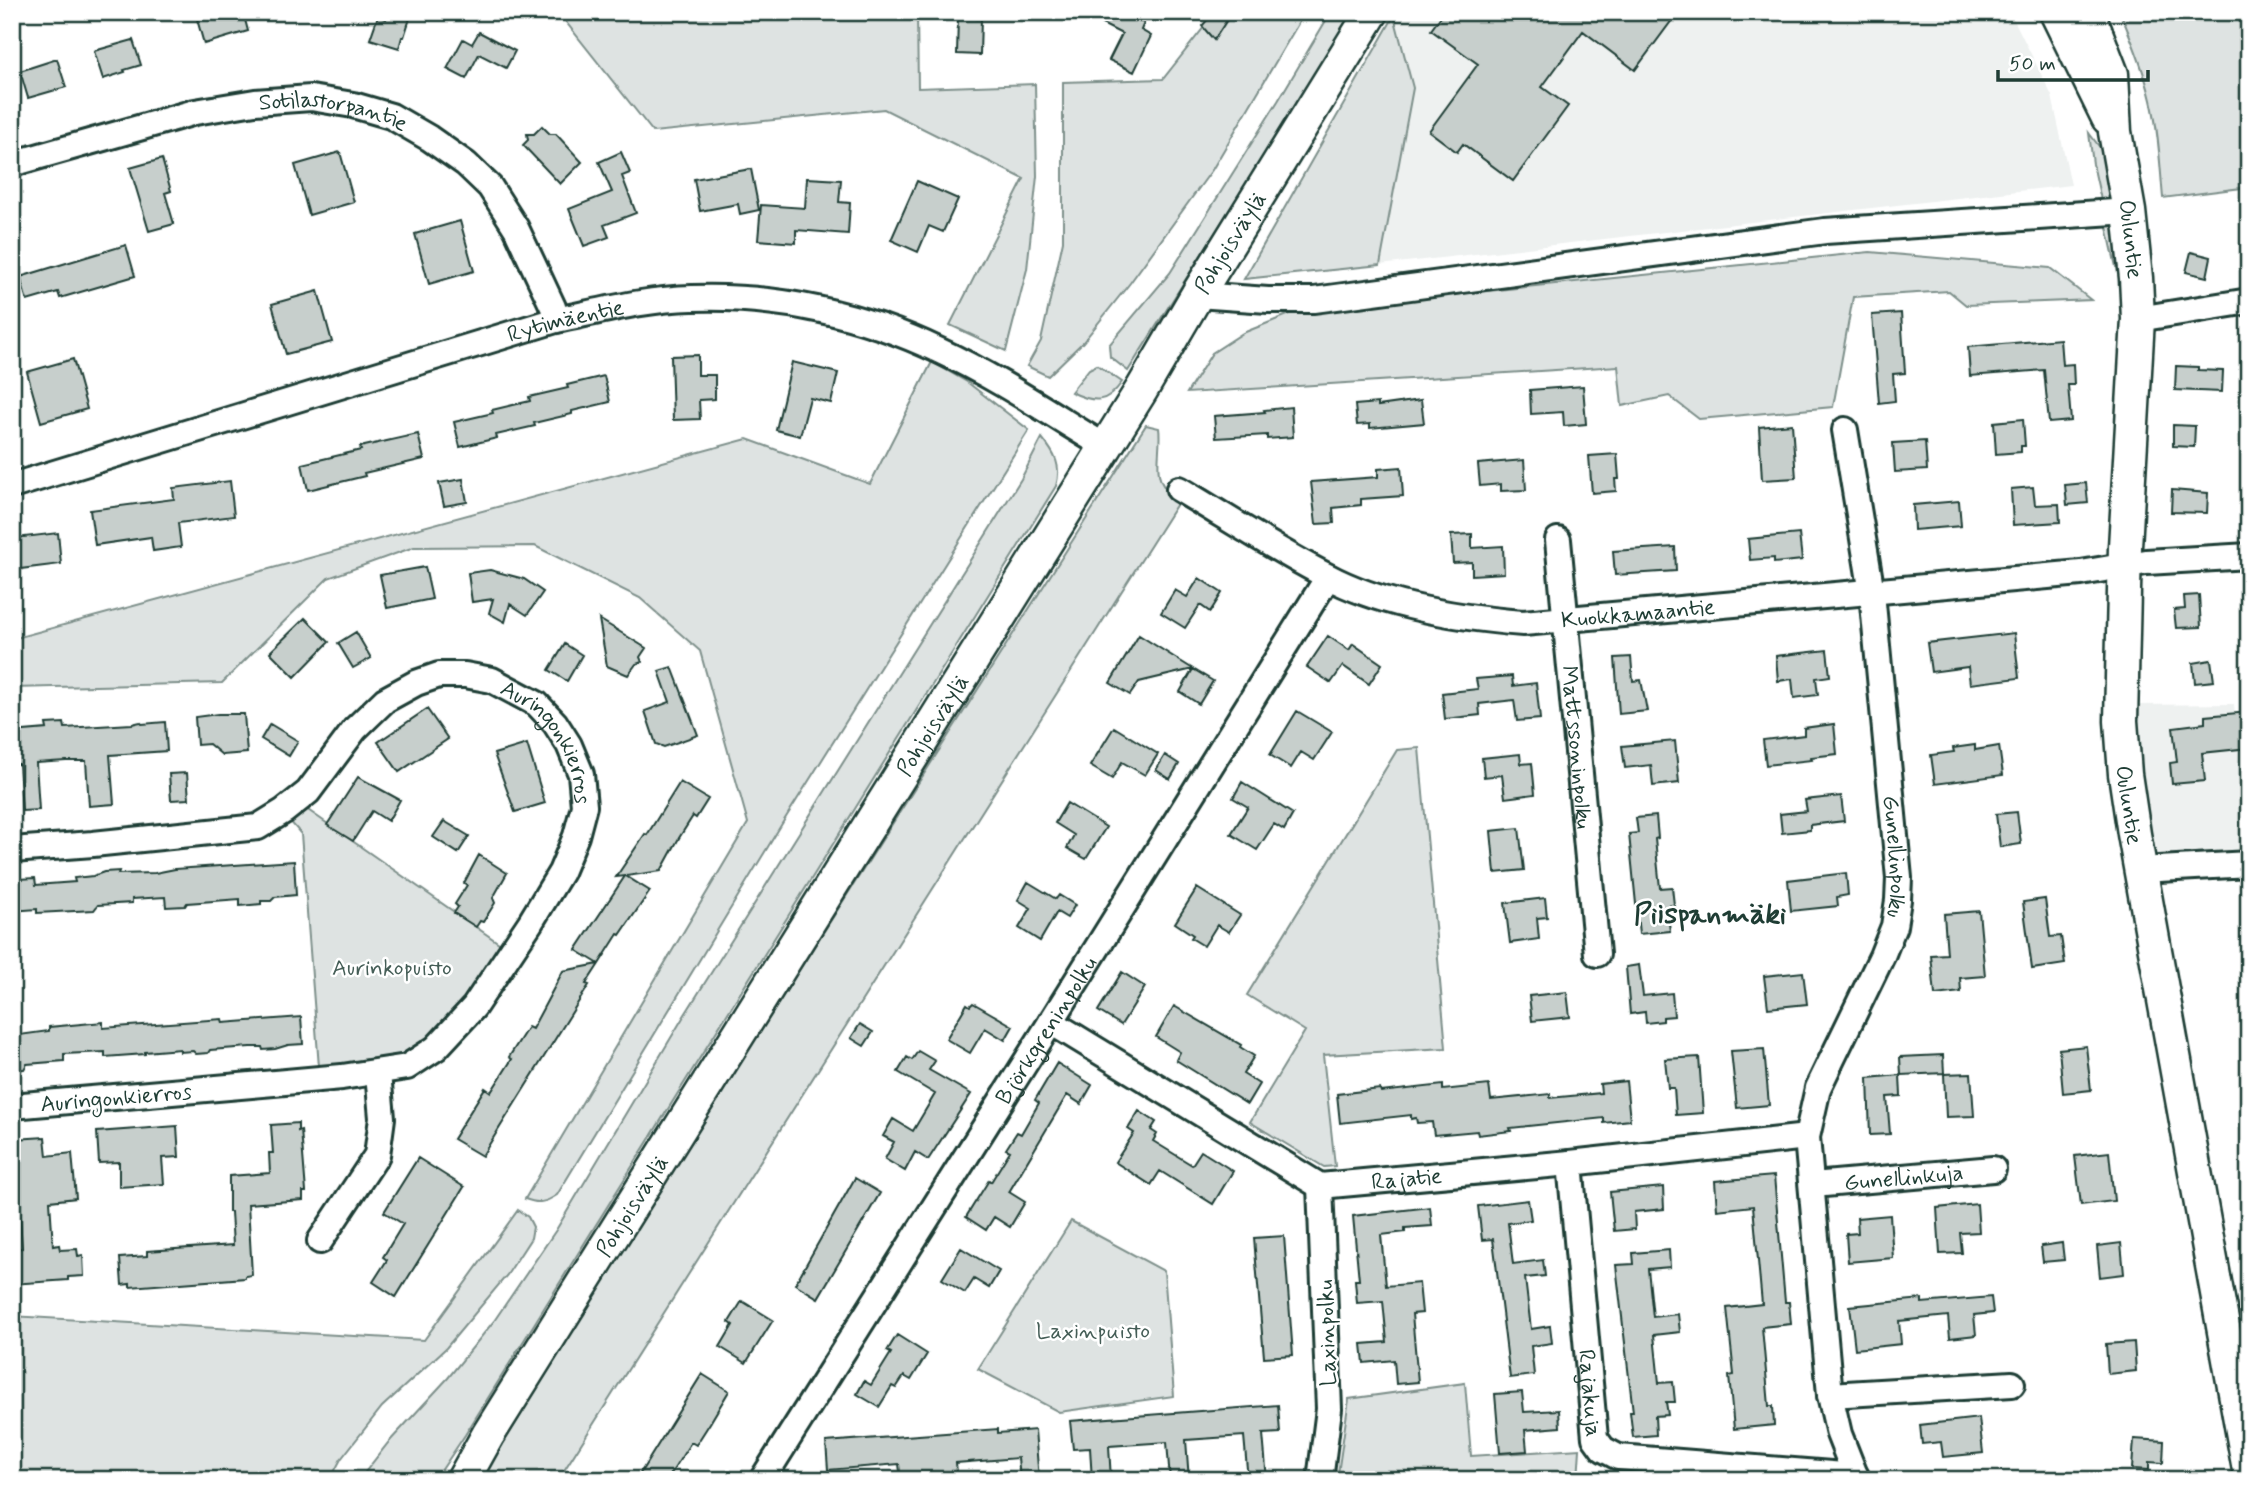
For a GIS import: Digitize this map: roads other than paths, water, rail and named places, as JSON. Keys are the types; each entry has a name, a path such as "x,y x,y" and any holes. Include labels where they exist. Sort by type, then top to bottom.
{"main road":[{"name":"Pohjoisväylä","path":"457,1480 488,1435 1106,447 1372,12"},
{"name":"Ouluntie","path":"2056,12 2115,132"},
{"name":"Ouluntie","path":"2088,12 2112,74 2115,132 2129,211 2138,319 2124,565 2121,721 2125,774 2249,1470"},
{"name":"Pohjoisväylä","path":"463,1480 488,1435"}],"street":[{"name":"Sotilastorpantie","path":"12,164 195,111 255,102 311,98 353,105 391,116 429,138 466,164 490,187 516,228 553,307 556,320"},
{"path":"1197,295 1314,300 1825,231 2129,211"},
{"name":"Rytimäentie","path":"12,486 556,320 643,302 692,298 764,300 797,304 887,329 940,351 1009,388 1106,447"},
{"path":"2138,319 2249,300"},
{"name":"Gunellinpolku","path":"1845,430 1872,593 1899,878 1894,926 1818,1088 1807,1138 1830,1395 1839,1434 1856,1478"},
{"name":"Kuokkamaantie","path":"1179,489 1328,577 1367,593 1466,618 1523,623 2081,573 2146,562 2249,556"},
{"name":"Mattssoninpolku","path":"1558,540 1597,954"},
{"name":"Björkgreninpolku","path":"762,1480 1328,577"},
{"name":"Auringonkierros","path":"12,850 258,827 307,792 355,729 385,700 416,683 439,675 465,675 492,680 537,704 555,723 569,745 581,774 584,806 576,836 561,872 474,1007 436,1048 407,1067 378,1073 12,1106"},
{"path":"2141,870 2249,864"},
{"path":"1051,1022 1320,1186"},
{"path":"320,1241 377,1155 382,1118 378,1073"},
{"name":"Rajatie","path":"1320,1186 1807,1138"},
{"name":"Rajakuja","path":"1570,1163 1595,1438 1603,1449 1618,1457 1856,1478"},
{"name":"Gunellinkuja","path":"1813,1185 1993,1169"},
{"name":"Laxinpolku","path":"1320,1186 1329,1409 1320,1480"},
{"path":"1830,1395 2012,1384"}],"district":[{"name":"Piispanmäki","path":"1710,913"}],"park label":[{"name":"Aurinkopuisto","path":"392,967"},
{"name":"Laxinpuisto","path":"1093,1330"}]}
